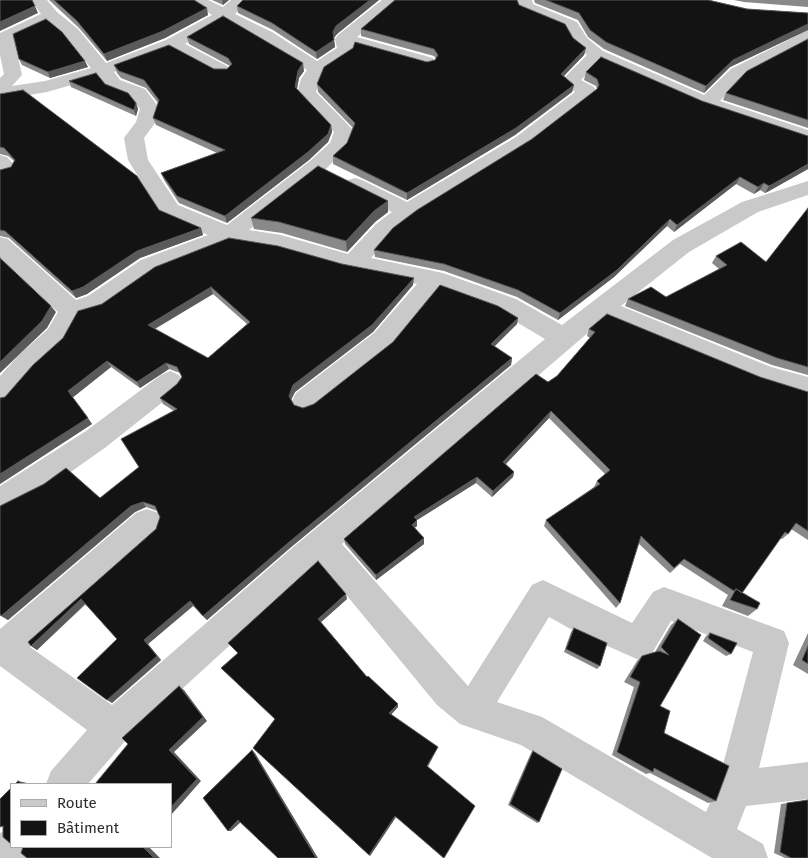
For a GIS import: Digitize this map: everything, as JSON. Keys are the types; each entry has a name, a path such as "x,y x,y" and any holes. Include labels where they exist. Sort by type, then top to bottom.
{"street":[{"path":"38,0 51,16 72,33 114,84 138,93 150,109 145,123 134,138 138,160 170,210 229,235 281,243 354,262 434,279 507,305 563,338"},
{"path":"196,0 266,36 317,69"},
{"path":"0,94 47,86 103,70 172,44 224,15 241,0"},
{"path":"344,39 392,0"},
{"path":"524,0 525,7 571,26 576,30 579,40 597,55 707,103 808,137"},
{"path":"0,88 13,75 5,37 51,16"},
{"path":"707,103 737,73 808,35"},
{"path":"344,39 427,62"},
{"path":"0,394 27,363 57,336 72,310 96,303 149,266 229,235 317,166 339,145 344,131 306,93 310,79 317,69 346,50 344,39"},
{"path":"172,44 223,71"},
{"path":"354,262 384,229 408,211 508,148 523,141 587,91 570,81 597,55"},
{"path":"0,161 7,167 0,171"},
{"path":"317,166 408,211"},
{"path":"65,783 113,727 322,543 563,338 682,246 750,207 808,188"},
{"path":"0,245 72,310"},
{"path":"305,401 383,340 434,279"},
{"path":"602,308 765,375 808,388"},
{"path":"0,502 38,479 96,439 170,382"},
{"path":"113,727 1,648 147,523"},
{"path":"322,543 449,693 472,712 529,730 748,858"},
{"path":"472,712 543,596 588,621 639,643 664,603 772,642 735,789 714,838"},
{"path":"735,789 808,780"},
{"path":"1,857 11,848"}],"building":[{"path":"0,0 32,0 35,6 0,22"},
{"path":"54,0 194,0 207,8 163,31 104,54 77,21"},
{"path":"243,0 370,0 336,26 333,32 334,40 316,52 272,23 237,6"},
{"path":"395,0 517,0 519,5 565,24 573,38 586,48 561,74 574,85 516,128 407,193 333,156 347,143 355,123 317,84 324,67 353,48 355,42 427,62 435,60 438,55 434,49 361,29"},
{"path":"546,0 708,0 747,9 808,13 808,24 733,60 706,86 606,42 590,30 579,13"},
{"path":"223,16 303,63 298,71 295,87 331,125 328,134 308,152 225,216 177,196 161,173 225,150 153,118 159,100 144,80 119,71 114,65 169,45 214,69 227,69 232,64 228,58 187,37"},
{"path":"46,19 62,32 85,61 48,72 19,59 13,34"},
{"path":"808,39 808,120 726,93 747,71"},
{"path":"601,57 702,101 808,136 808,164 769,186 764,183 758,187 740,177 677,225 670,219 617,270 560,313 518,290 444,264 374,250 393,228 417,210 532,139 597,89 599,85 597,79 586,72"},
{"path":"96,73 105,84 128,93 136,103 134,110 69,81"},
{"path":"23,90 137,176 159,210 201,228 137,251 83,287 72,291 5,231 0,230 0,170 11,167 15,160 4,148 0,147 0,94"},
{"path":"318,166 388,201 374,211 346,241 279,222 251,218"},
{"path":"808,208 808,367 777,358 628,299 651,287 666,297 727,265 716,256 741,242 766,262"},
{"path":"229,238 278,246 342,264 414,278 372,325 293,385 289,396 294,405 303,408 314,404 393,342 440,285 498,306 518,318 491,344 512,358 288,543 203,616 190,601 144,640 157,656 107,700 77,678 117,639 81,599 31,646 28,642 156,529 160,517 155,506 143,502 131,506 1,616 0,506 44,484 66,468 100,498 139,467 121,439 177,409 160,398 177,384 182,377 177,367 166,363 137,382 107,361 68,391 88,418 0,474 0,398 5,397 33,365 63,338 78,311 102,304 155,267","holes":["211,287 250,322 208,358 148,325"]},
{"path":"0,258 51,306 42,321 0,362"},
{"path":"607,314 760,377 808,392 808,531 796,523 788,534 785,532 742,593 736,589 734,591 684,559 674,568 641,536 620,603 546,520 600,484 597,481 610,470 551,411 503,462 514,472 493,491 477,477 414,517 417,520 412,525 424,538 376,575 344,539 536,374 548,382 557,376 595,332 589,329"},
{"path":"318,561 346,594 318,619 367,677 398,704 389,713 438,747 427,766 475,806 444,858 395,816 369,855 253,748 275,719 221,668 238,653 228,643"},
{"path":"736,589 760,603 757,609 730,600"},
{"path":"678,619 701,635 660,706 670,711 664,733 729,766 716,801 654,768 653,772 617,752 640,682 630,677 642,656 659,651 669,655 661,647"},
{"path":"574,628 607,643 600,666 566,649"},
{"path":"710,633 737,643 731,654 708,638"},
{"path":"808,646 808,664 802,660"},
{"path":"179,686 203,717 169,750 197,779 172,806 172,783 96,783 128,744 122,738"},
{"path":"252,750 316,858 278,858 238,820 228,831 203,798"},
{"path":"533,751 562,769 539,822 510,804"},
{"path":"10,789 10,843 3,837 3,826 0,827 0,799"},
{"path":"808,800 808,858 791,858 780,852 787,803"},
{"path":"23,848 144,848 154,858 27,858 21,853"}]}
